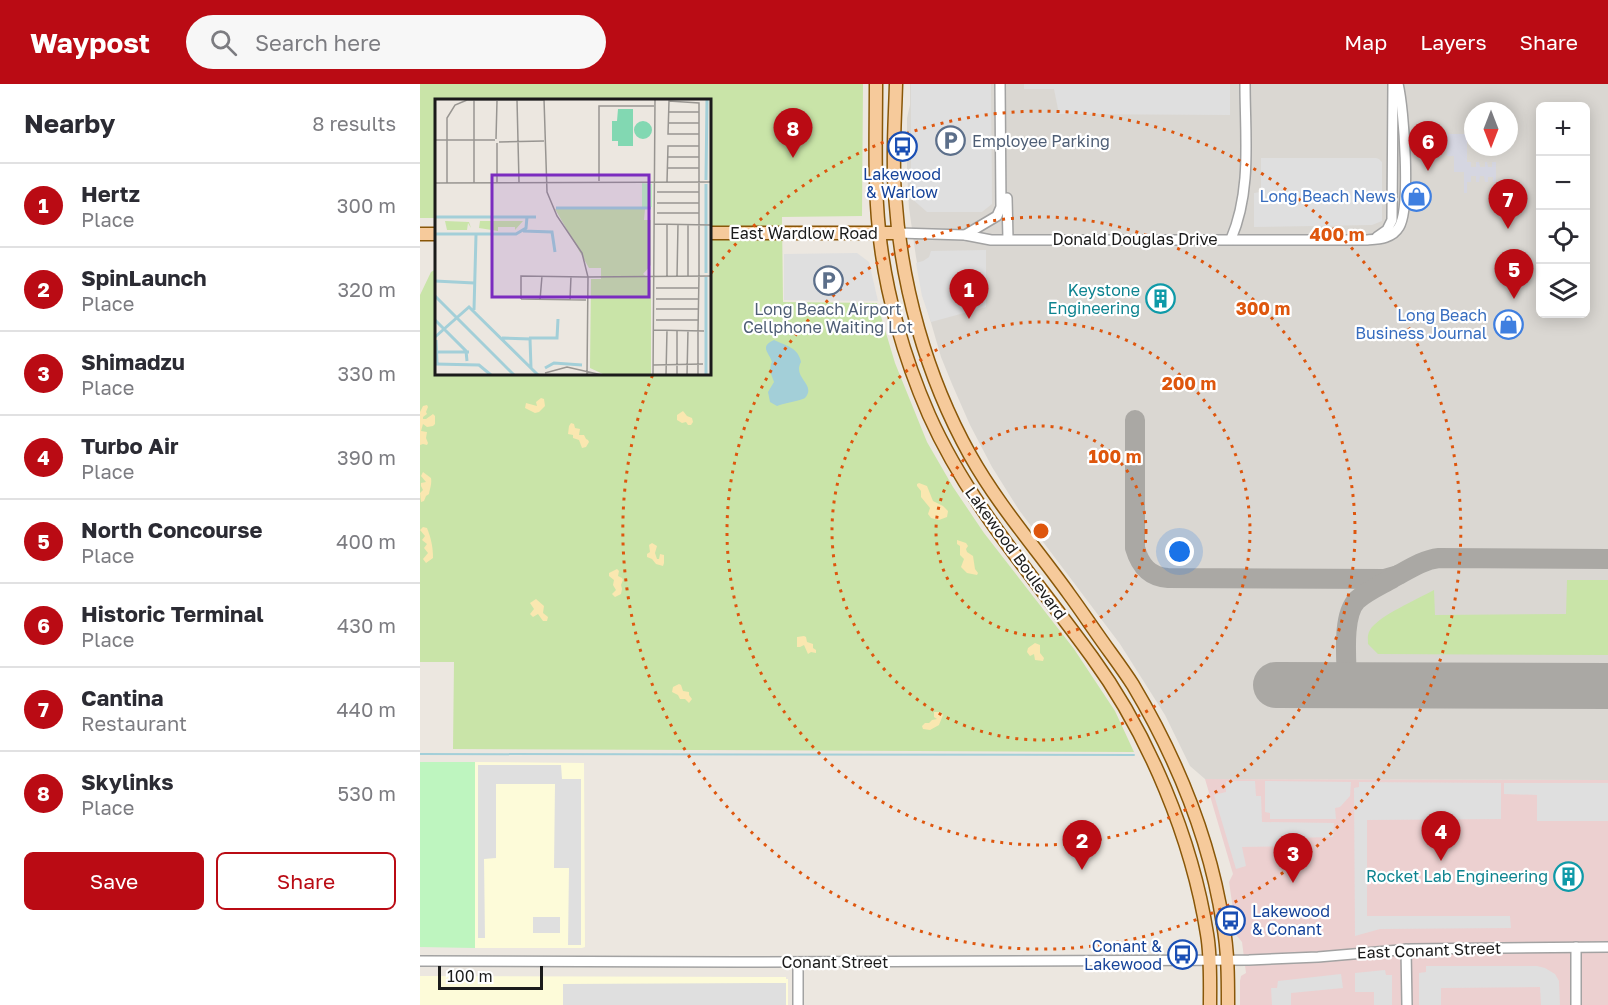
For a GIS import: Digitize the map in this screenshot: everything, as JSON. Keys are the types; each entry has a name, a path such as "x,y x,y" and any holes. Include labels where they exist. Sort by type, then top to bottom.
{"main road":[{"name":"Lakewood Boulevard","path":"876,84 876,186 879,233 895,316 908,359 929,414 953,463 976,501 1093,658 1148,750 1175,816 1194,872 1207,936 1210,1005"},
{"name":"Lakewood Boulevard","path":"896,84 894,176 899,233 913,311 925,353 946,407 969,454 1014,522 1068,592 1132,684 1171,755 1194,808 1209,859 1224,925 1228,1005"},
{"name":"East Wardlow Road","path":"711,233 899,233"},
{"path":"1153,762 1171,755"}],"street":[{"path":"965,235 998,216 1001,207 1000,84"},
{"path":"1231,239 1238,222 1245,188 1245,84"},
{"path":"1372,239 1387,230 1392,220 1393,84"},
{"name":"Donald Douglas Drive","path":"899,233 965,235 991,240 1372,239 1388,237 1400,226 1406,184 1404,121 1398,84"},
{"path":"1002,179 1007,194 1008,239"},
{"path":"1576,947 1576,1005"},
{"name":"East Conant Street","path":"1250,960 1406,949 1608,947"},
{"path":"1406,949 1407,1005"},
{"name":"Conant Street","path":"420,961 1250,960"},
{"path":"798,962 798,1005"}],"shaded area":[{"path":"910,84 1608,84 1608,780 1205,779 1190,766 1165,715 1120,644 1019,510 992,467 952,384 941,357 923,295 916,257 909,208 907,118 910,105"},
{"name":"Employee Parking","path":"911,84 991,84 992,204 982,212 927,212 911,198"},
{"path":"1024,84 1230,84 1230,115 1059,114 1054,89 1024,89"},
{"path":"1446,134 1464,134 1464,156 1467,156 1467,162 1471,162 1471,167 1476,167 1476,162 1479,162 1480,167 1485,167 1485,162 1487,162 1488,167 1492,167 1492,162 1496,162 1496,182 1493,182 1493,177 1488,177 1488,182 1485,182 1484,176 1480,176 1479,182 1476,182 1476,176 1471,176 1471,182 1467,182 1467,193 1464,193 1464,172 1454,172 1454,156 1447,156"},
{"path":"1261,158 1379,159 1382,162 1382,221 1372,225 1254,227 1254,193 1261,192"},
{"path":"986,250 986,307 931,322 922,296 916,263 929,257 931,251"},
{"name":"Long Beach Airport Cellphone Waiting Lot","path":"857,253 869,262 878,301 784,300 784,254"},
{"path":"475,762 584,763 585,947 475,948"},
{"path":"478,765 561,765 562,779 581,779 581,945 568,945 569,868 554,868 555,784 496,784 496,858 484,859 485,938 478,938"},
{"path":"1205,779 1608,780 1608,1005 1240,1005 1240,981 1241,976 1246,973 1242,942 1237,936 1229,882 1233,874"},
{"path":"1226,781 1255,781 1256,796 1261,796 1262,822 1334,823 1333,837 1291,838 1290,846 1242,847 1246,866 1236,869 1214,795 1226,792"},
{"path":"1265,781 1351,782 1350,796 1340,807 1335,808 1336,819 1270,819 1270,813 1265,812"},
{"path":"1359,782 1501,783 1501,819 1367,820 1367,916 1510,916 1511,928 1380,929 1355,936 1354,788 1359,787"},
{"path":"1504,783 1608,783 1608,821 1537,821 1537,795 1504,794"},
{"path":"533,917 560,917 560,933 533,933"},
{"path":"1426,966 1537,966 1545,968 1555,974 1559,981 1560,1005 1541,1005 1540,987 1441,988 1441,1005 1419,1005 1419,973 1426,972"},
{"path":"1385,970 1386,975 1392,975 1392,1005 1374,1005 1374,992 1355,992 1355,973"},
{"path":"1341,974 1343,988 1291,993 1291,1005 1272,1005 1271,988 1277,988 1278,981"},
{"path":"420,976 786,977 788,979 788,1005 420,1005"},
{"path":"786,983 786,1005 563,1005 563,984"}],"green space":[{"path":"420,84 863,84 862,216 782,217 783,302 877,303 895,363 927,442 953,487 984,533 1074,649 1115,711 1134,752 453,749 454,662 420,662 420,295 431,272 435,270 435,375 711,375 711,99 435,99 435,218 420,218"},
{"path":"1567,580 1608,580 1608,655 1378,654 1368,644 1370,630 1381,619 1434,590 1435,615 1566,614"},
{"path":"420,762 475,762 475,948 420,947"}],"sand":[{"path":"541,398 544,399 545,406 539,412 535,413 525,408 526,403 537,406 536,402"},
{"path":"427,405 427,414 423,419 433,414 435,424 427,427 423,424 421,431 427,432 428,443 420,445 420,412 423,406"},
{"path":"683,411 692,418 691,425 677,420 677,415"},
{"path":"571,423 575,428 580,429 579,435 584,435 588,440 586,447 582,448 579,440 568,434"},
{"path":"423,472 431,478 431,482 429,494 421,502 420,493 423,490 421,483 426,482 421,476"},
{"path":"919,483 927,486 933,501 948,511 947,517 939,520 931,518 928,514 930,508 921,497 921,491 917,486"},
{"path":"423,527 427,528 433,550 433,558 426,563 423,559 428,553 424,548 427,544 422,540 425,536 420,530"},
{"path":"957,540 968,546 966,549 973,556 977,575 967,573 961,567 964,559 960,555"},
{"path":"652,543 657,546 655,553 657,559 660,554 664,555 663,566 647,557 650,552 649,545"},
{"path":"617,569 618,576 623,580 621,594 615,597 612,594 616,590 613,585 614,580 609,573"},
{"path":"536,599 544,606 543,613 548,617 547,621 543,621 538,614 533,617 530,614 534,609 530,603"},
{"path":"804,636 807,642 813,644 816,653 808,654 804,645 797,647 797,637"},
{"path":"1035,643 1040,645 1043,661 1035,660 1034,654 1030,656 1027,652 1028,648"},
{"path":"679,684 683,691 689,692 692,699 689,703 672,692 673,687"},
{"path":"934,712 940,712 943,715 939,725 930,730 923,729 922,726 925,723 937,719 934,717"}],"water":[{"path":"774,340 797,353 801,362 799,368 801,377 808,389 805,398 777,406 770,402 768,392 774,382 770,371 772,362 766,350 767,345"}],"waterway":[{"path":"420,754 1134,755"}],"taxiway":[{"path":"1135,420 1135,548 1143,565 1151,573 1168,578 1384,579 1398,575"},
{"path":"1347,685 1346,640 1352,607 1365,594 1415,566 1439,558 1608,559"}],"runway":[{"path":"1276,685 1608,686"}],"place":[{"name":"Employee Parking","path":"951,141"},
{"name":"Lakewood & Warlow","path":"902,146"},
{"name":"Skylinks","path":"793,158"},
{"name":"Historic Terminal","path":"1428,171"},
{"name":"Long Beach News","path":"1417,196"},
{"name":"Cantina","path":"1508,229"},
{"name":"Long Beach Airport Cellphone Waiting Lot","path":"828,281"},
{"name":"Keystone Engineering","path":"1161,299"},
{"name":"North Concourse","path":"1514,299"},
{"name":"Hertz","path":"969,319"},
{"name":"Long Beach Business Journal","path":"1508,324"},
{"name":"Turbo Air","path":"1441,861"},
{"name":"SpinLaunch","path":"1082,870"},
{"name":"Rocket Lab Engineering","path":"1569,876"},
{"name":"Shimadzu","path":"1293,883"},
{"name":"Lakewood & Conant","path":"1231,920"},
{"name":"Conant & Lakewood","path":"1183,955"}]}
